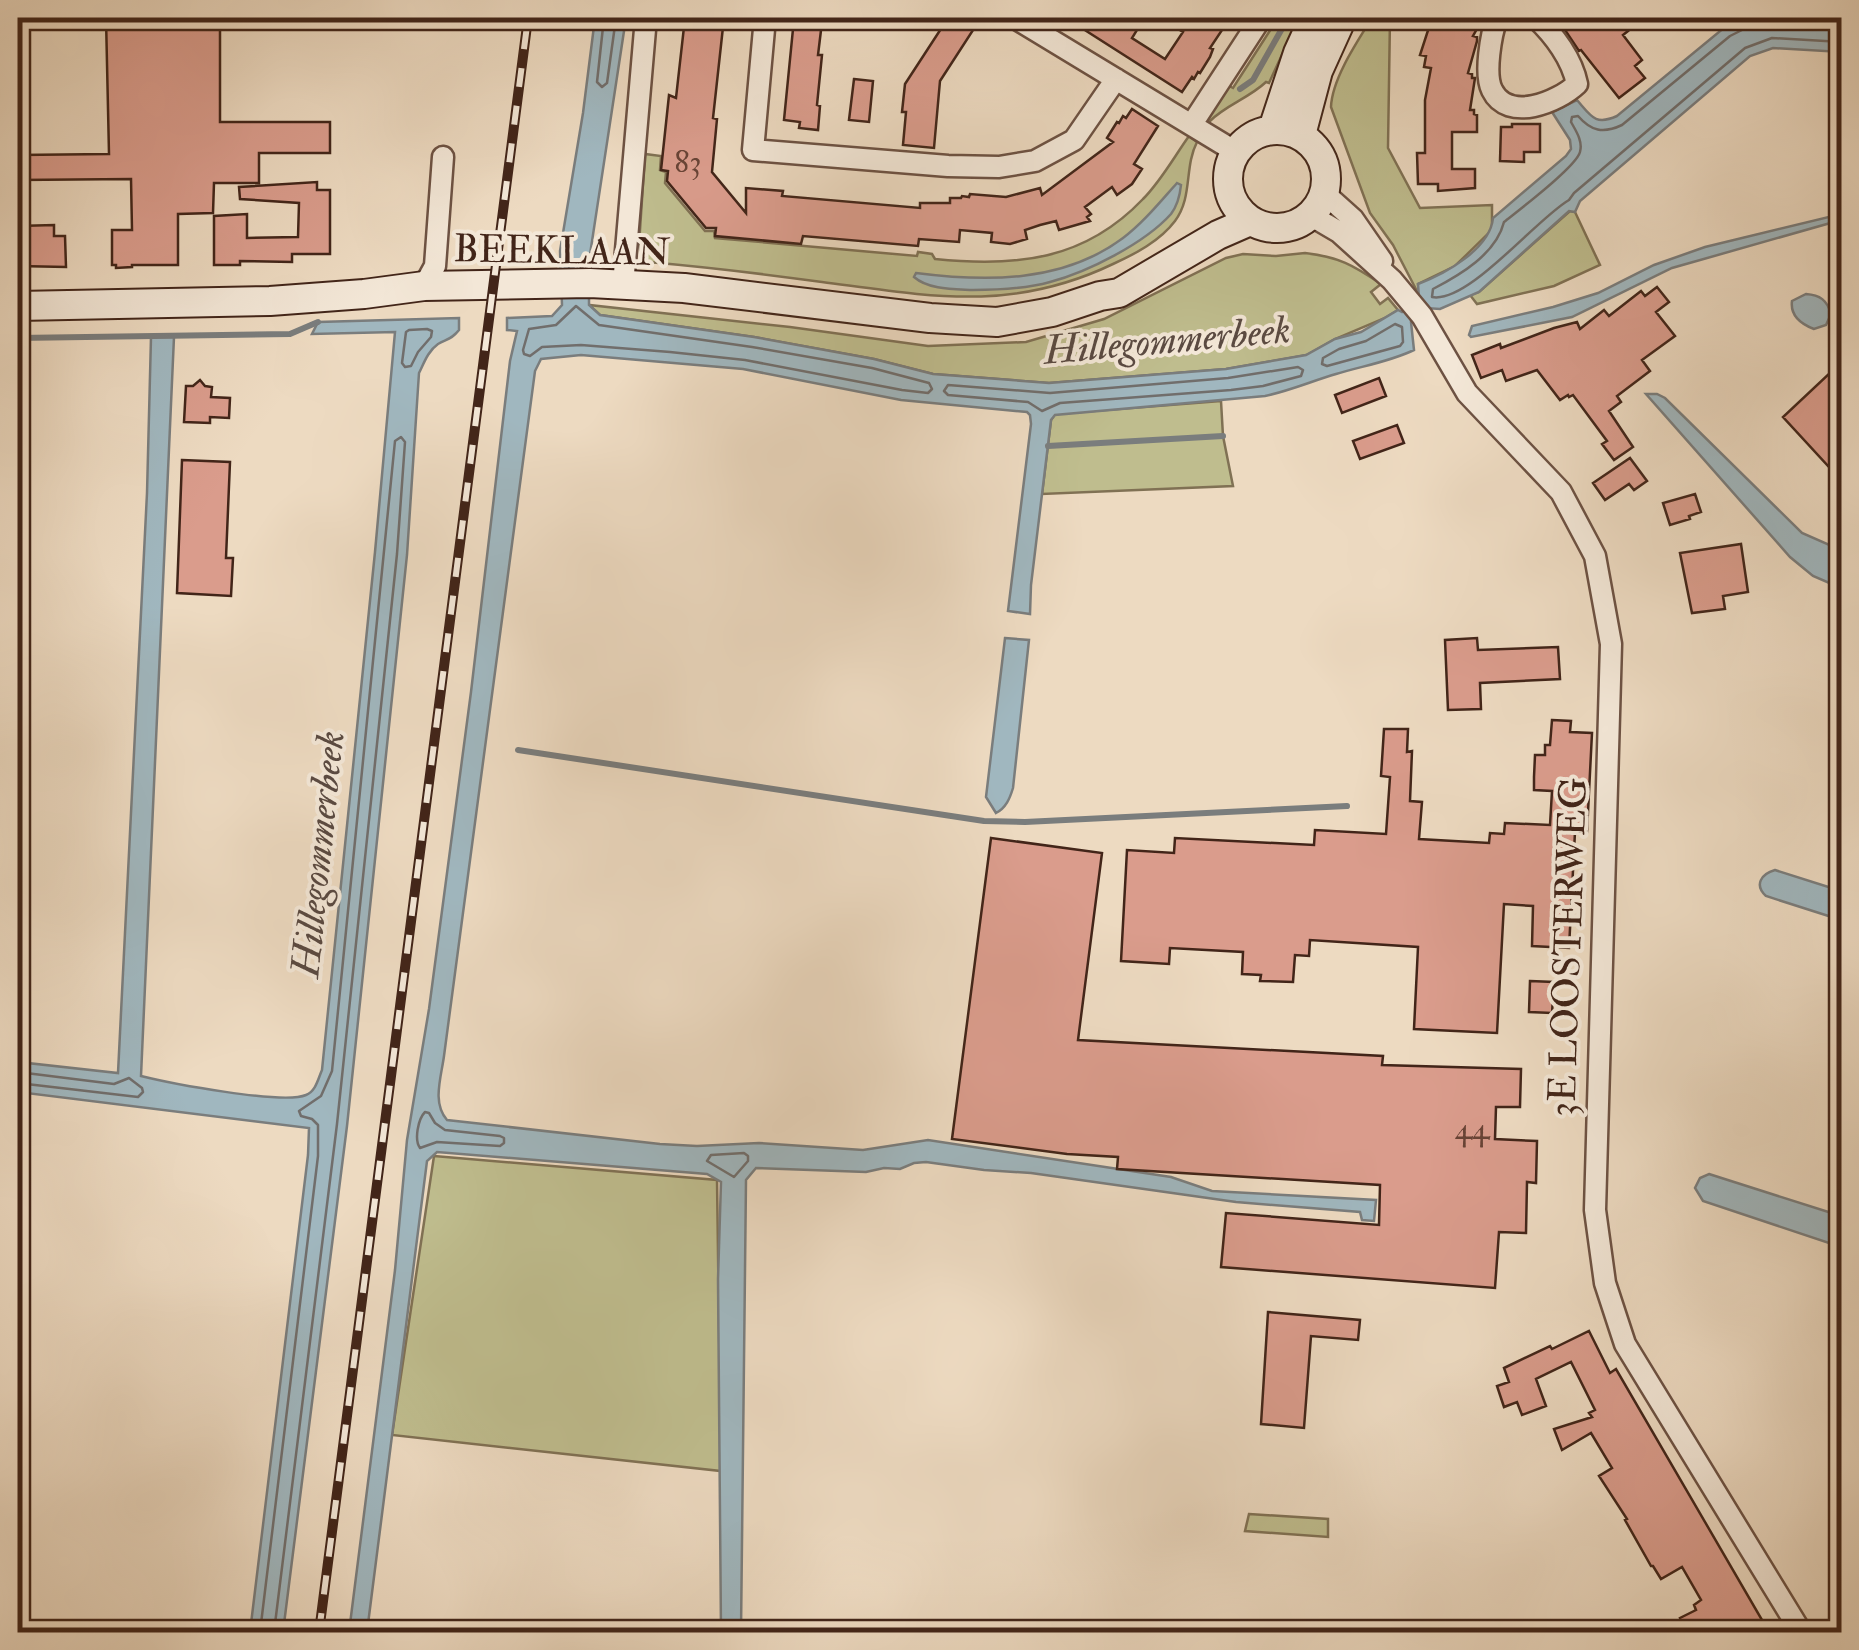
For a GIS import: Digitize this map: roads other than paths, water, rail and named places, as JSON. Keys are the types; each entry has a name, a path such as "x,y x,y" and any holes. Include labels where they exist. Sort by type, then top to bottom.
{"main road":[{"path":"1287,132 1298,53 1314,18"},
{"path":"1287,132 1342,18"},
{"path":"1287,132 1315,147 1326,175 1317,204 1297,224 1265,228 1237,209 1229,193 1228,175 1236,152 1250,138 1287,132"},
{"name":"BEEKLAAN","path":"1100,296 1171,250 1207,221 1229,193"},
{"name":"BEEKLAAN","path":"18,306 270,301 424,286 576,283 684,288 930,318 997,322 1119,293 1218,235 1250,221"}],"street":[{"path":"623,285 646,18"},
{"path":"765,18 753,150 948,166 1000,167 1035,162 1074,140 1116,78"},
{"path":"1015,18 1236,152"},
{"path":"1192,124 1261,18"},
{"path":"1497,18 1490,57 1492,91 1502,101 1533,107 1568,93 1577,84 1574,69 1536,18"},
{"path":"424,286 435,266 442,157"},
{"name":"3E LOOSTERWEG","path":"1317,204 1339,232 1392,280 1415,308 1467,393 1561,492 1595,556 1610,644 1595,1210 1605,1283 1625,1344 1800,1632"}],"water":[{"path":"595,18 626,18 589,261 589,305 600,315 754,337 933,374 1049,383 1226,369 1306,355 1335,339 1361,332 1398,310 1402,312 1419,298 1418,284 1453,267 1475,250 1493,218 1571,149 1570,140 1552,112 1577,100 1598,120 1617,116 1725,27 1751,19 1841,21 1841,52 1773,48 1750,56 1479,292 1440,309 1426,308 1411,322 1414,350 1265,396 1055,415 1051,420 1030,614 1008,611 1031,424 1027,412 901,400 743,369 581,355 541,359 535,371 440,1081 440,1106 447,1120 697,1146 759,1143 863,1150 928,1140 1171,1177 1212,1191 1376,1200 1374,1221 1362,1220 1360,1212 1236,1202 926,1162 866,1172 756,1168 746,1180 741,1632 721,1632 721,1182 707,1174 437,1152 427,1161 367,1632 349,1632 395,1270 407,1140 429,1009 510,361 517,331 507,330 507,318 552,316 562,305 560,251"},
{"path":"1177,183 1181,185 1177,204 1160,225 1115,255 1065,277 1022,288 973,290 934,287 914,277 916,273 969,278 1023,276 1075,264 1123,238"},
{"path":"1841,214 1841,220 1672,268 1572,317 1469,335 1472,326 1598,293 1654,265 1705,247"},
{"path":"1806,294 1819,297 1827,305 1831,314 1826,325 1814,329 1795,315 1792,301"},
{"path":"459,318 459,330 435,347 419,373 407,555 347,1126 283,1632 250,1632 309,1128 18,1092 18,1062 118,1073 151,337 174,337 141,1076 274,1097 306,1095 314,1088 322,1070 395,332 312,334 318,322"},
{"path":"1646,394 1665,398 1802,533 1841,550 1841,588 1813,576 1790,557"},
{"path":"1005,638 1029,640 1013,788 1005,806 996,813 986,797"},
{"path":"1775,870 1841,891 1841,920 1766,896 1760,888 1761,880"},
{"path":"1709,1174 1841,1216 1841,1247 1703,1201 1695,1188 1700,1178"}],"waterway":[{"path":"1240,89 1253,80 1288,18"},
{"path":"18,338 290,334 318,322"},
{"path":"1048,446 1223,436"},
{"path":"518,750 984,821 1347,806"}],"railway":[{"path":"319,1632 528,18"}],"water label":[{"name":"Hillegommerbeek","path":"1167,339"},
{"name":"Hillegommerbeek","path":"317,854"}]}
